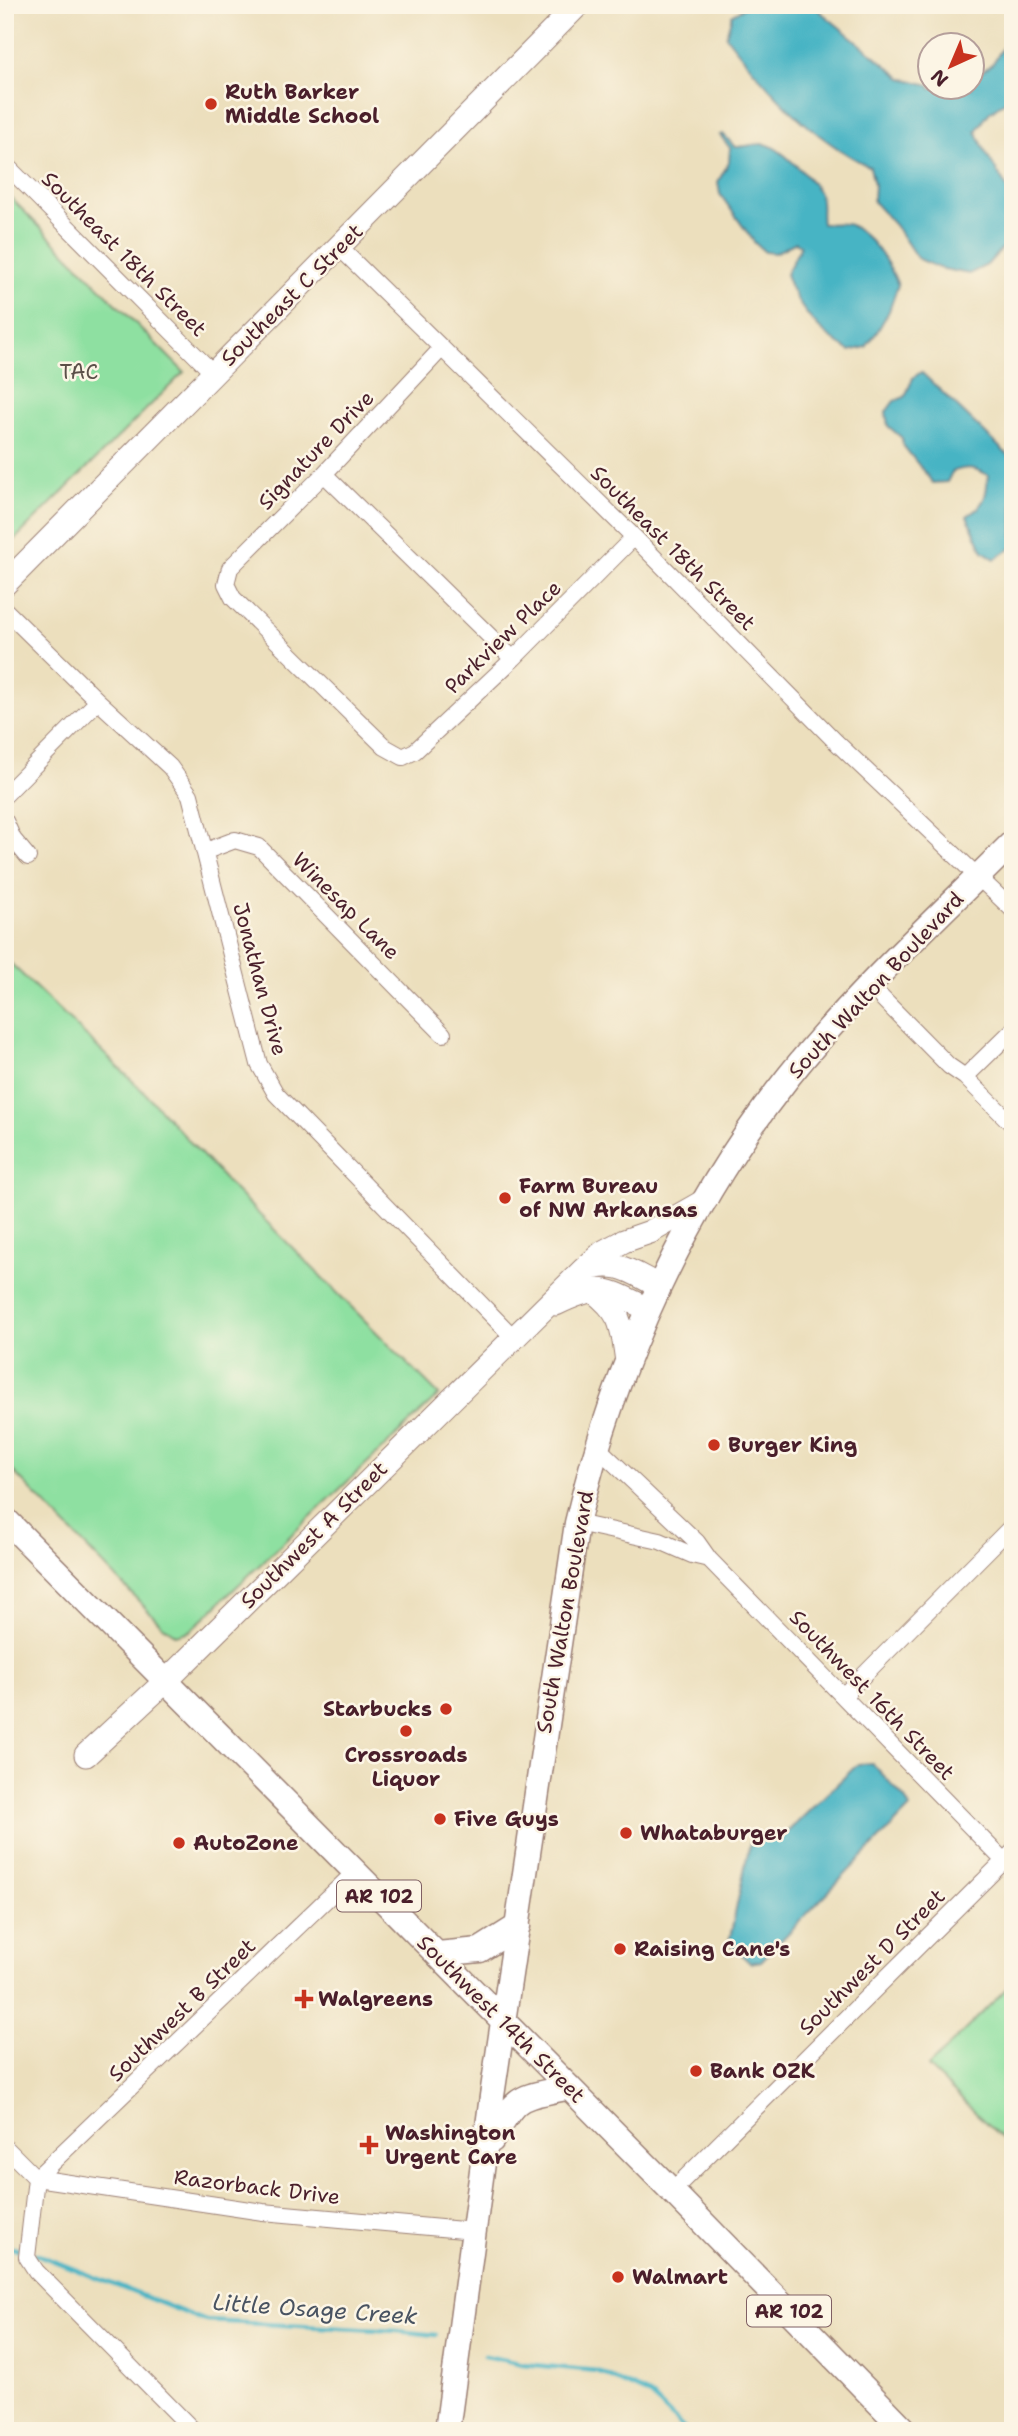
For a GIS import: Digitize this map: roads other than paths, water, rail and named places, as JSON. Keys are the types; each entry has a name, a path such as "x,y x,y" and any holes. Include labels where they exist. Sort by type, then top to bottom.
{"main road":[{"name":"South Walton Boulevard","path":"447,2431 541,1754 577,1523 598,1448 627,1362 659,1286 706,1200 755,1122 790,1076 870,985 1013,842"},
{"name":"Southwest 14th Street","path":"5,1519 672,2190 906,2431"},
{"path":"437,1954 480,1950 517,1926"},
{"path":"485,2152 517,2101 530,2095 569,2087"}],"street":[{"name":"Southeast C Street","path":"5,584 578,5"},
{"name":"Southeast 18th Street","path":"5,164 214,374"},
{"name":"Southeast 18th Street","path":"339,247 634,537 836,742 1013,910"},
{"name":"Signature Drive","path":"397,754 386,747 233,598 226,584 230,568 324,474 442,348"},
{"path":"324,474 513,659"},
{"name":"Parkview Place","path":"397,754 402,757 415,751 513,659 634,537"},
{"name":"Jonathan Drive","path":"5,610 170,767 190,795 259,1064 276,1094 514,1338"},
{"path":"5,795 98,701"},
{"path":"5,821 13,839 28,857"},
{"name":"Winesap Lane","path":"206,851 235,840 259,847 443,1034"},
{"path":"870,985 949,1066 965,1077 1013,1125"},
{"path":"965,1077 1013,1030"},
{"name":"Southwest A Street","path":"86,1755 166,1681 540,1312 588,1280 603,1252 624,1241 650,1233 706,1200"},
{"path":"588,1280 601,1265 617,1265 659,1286"},
{"path":"588,1280 648,1309"},
{"path":"588,1280 612,1305 622,1327 627,1362"},
{"name":"Southwest 16th Street","path":"598,1448 697,1542 709,1559 844,1696 1009,1856"},
{"name":"Southwest 16th Street","path":"577,1523 648,1538 709,1559"},
{"path":"844,1696 1013,1525"},
{"name":"Southwest D Street","path":"672,2190 1009,1856"},
{"name":"Southwest B Street","path":"36,2178 355,1872"},
{"path":"5,2147 36,2178 27,2257 36,2271 194,2431"},
{"name":"Razorback Drive","path":"36,2178 263,2212 474,2231"}],"water":[{"path":"748,5 812,5 902,78 916,82 916,102 986,102 986,69 993,63 1007,41 1013,47 1013,95 989,113 976,131 1013,198 1013,236 987,265 969,274 939,268 917,258 895,225 873,201 874,184 870,167 848,155 808,126 773,93 726,36 732,15"},
{"path":"723,134 735,147 763,144 778,150 804,173 817,190 821,199 822,224 850,225 866,236 885,259 898,285 889,311 866,347 850,351 819,328 803,309 786,274 801,246 796,242 775,253 765,252 755,243 720,194 718,182 729,162 730,148 720,135"},
{"path":"921,372 1013,460 1013,547 995,559 983,551 967,516 978,508 984,499 988,475 966,468 952,472 947,482 933,483 903,445 902,438 888,426 886,412 894,401 905,397 913,378"},
{"path":"872,1763 910,1808 761,1961 750,1963 729,1943 751,1838 781,1838 858,1764"}],"waterway":[{"name":"Little Osage Creek","path":"5,2247 17,2249"},
{"name":"Little Osage Creek","path":"36,2254 206,2321 436,2335"},
{"name":"Little Osage Creek","path":"485,2356 523,2364 597,2371 651,2396 686,2431"}],"place":[{"name":"Ruth Barker Middle School","path":"211,104"},
{"name":"Farm Bureau of NW Arkansas","path":"505,1198"},
{"name":"Burger King","path":"714,1445"},
{"name":"Starbucks","path":"446,1709"},
{"name":"Crossroads Liquor","path":"406,1731"},
{"name":"Five Guys","path":"440,1819"},
{"name":"Whataburger","path":"626,1833"},
{"name":"AutoZone","path":"179,1843"},
{"name":"Raising Cane's","path":"620,1949"},
{"name":"Walgreens","path":"304,1999"},
{"name":"Bank OZK","path":"696,2071"},
{"name":"Washington Urgent Care","path":"369,2145"},
{"name":"Walmart","path":"618,2277"}],"park label":[{"name":"TAC","path":"79,372"}]}
